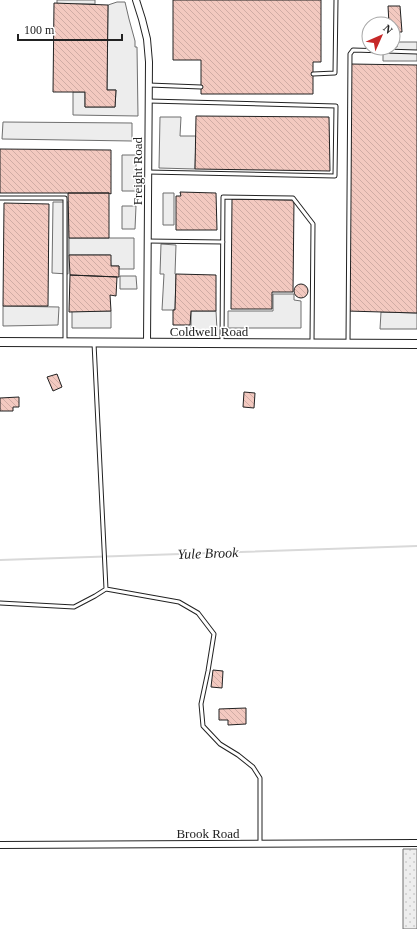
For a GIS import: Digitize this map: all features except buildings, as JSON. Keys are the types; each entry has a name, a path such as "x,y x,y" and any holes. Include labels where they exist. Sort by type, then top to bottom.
{"street":[{"name":"Freight Road","path":"136,0 147,39 149,62 147,343"},
{"name":"Coldwell Road","path":"0,342 417,344"},
{"name":"Brook Road","path":"0,845 417,843"}],"lane":[{"path":"313,74 335,73 336,0"},
{"path":"348,344 350,54 353,50 417,52"},
{"path":"149,85 201,87"},
{"path":"148,172 335,176 336,106 149,102"},
{"path":"222,344 224,197 293,198 313,224 312,344"},
{"path":"0,198 65,198 65,342"},
{"path":"148,241 223,242"},
{"path":"94,343 106,589"},
{"path":"0,603 74,607 106,589 179,602 198,613 214,634 201,704 203,726 220,744 238,755 253,768 260,778 260,843"}],"shaded area":[{"path":"57,0 95,0 95,4 57,4"},
{"path":"117,2 125,2 135,41 135,47 137,47 138,116 73,115 73,92 85,92 85,107 115,107 116,90 107,90 108,5"},
{"path":"401,42 417,42 417,61 383,61 383,56 401,56"},
{"path":"160,117 181,117 180,136 196,136 195,169 159,168"},
{"path":"3,122 132,123 132,141 2,139"},
{"path":"122,155 136,155 136,191 122,191"},
{"path":"163,193 174,193 174,225 163,225"},
{"path":"53,202 68,202 68,274 52,273"},
{"path":"122,206 136,206 135,229 122,229"},
{"path":"69,238 134,238 134,269 119,269 119,266 111,266 110,255 69,255"},
{"path":"161,244 176,245 175,310 162,310 164,274 160,274"},
{"path":"120,276 136,276 137,289 120,289"},
{"path":"273,294 294,294 294,300 301,301 301,328 228,328 228,311 273,311"},
{"path":"3,306 59,307 58,325 3,326"},
{"path":"72,311 111,311 111,328 72,328"},
{"path":"191,311 216,311 217,330 191,330"},
{"path":"381,312 417,313 417,329 380,329"},
{"path":"403,849 417,849 417,929 403,929"}],"waterway":[{"name":"Yule Brook","path":"0,560 417,546"}]}
